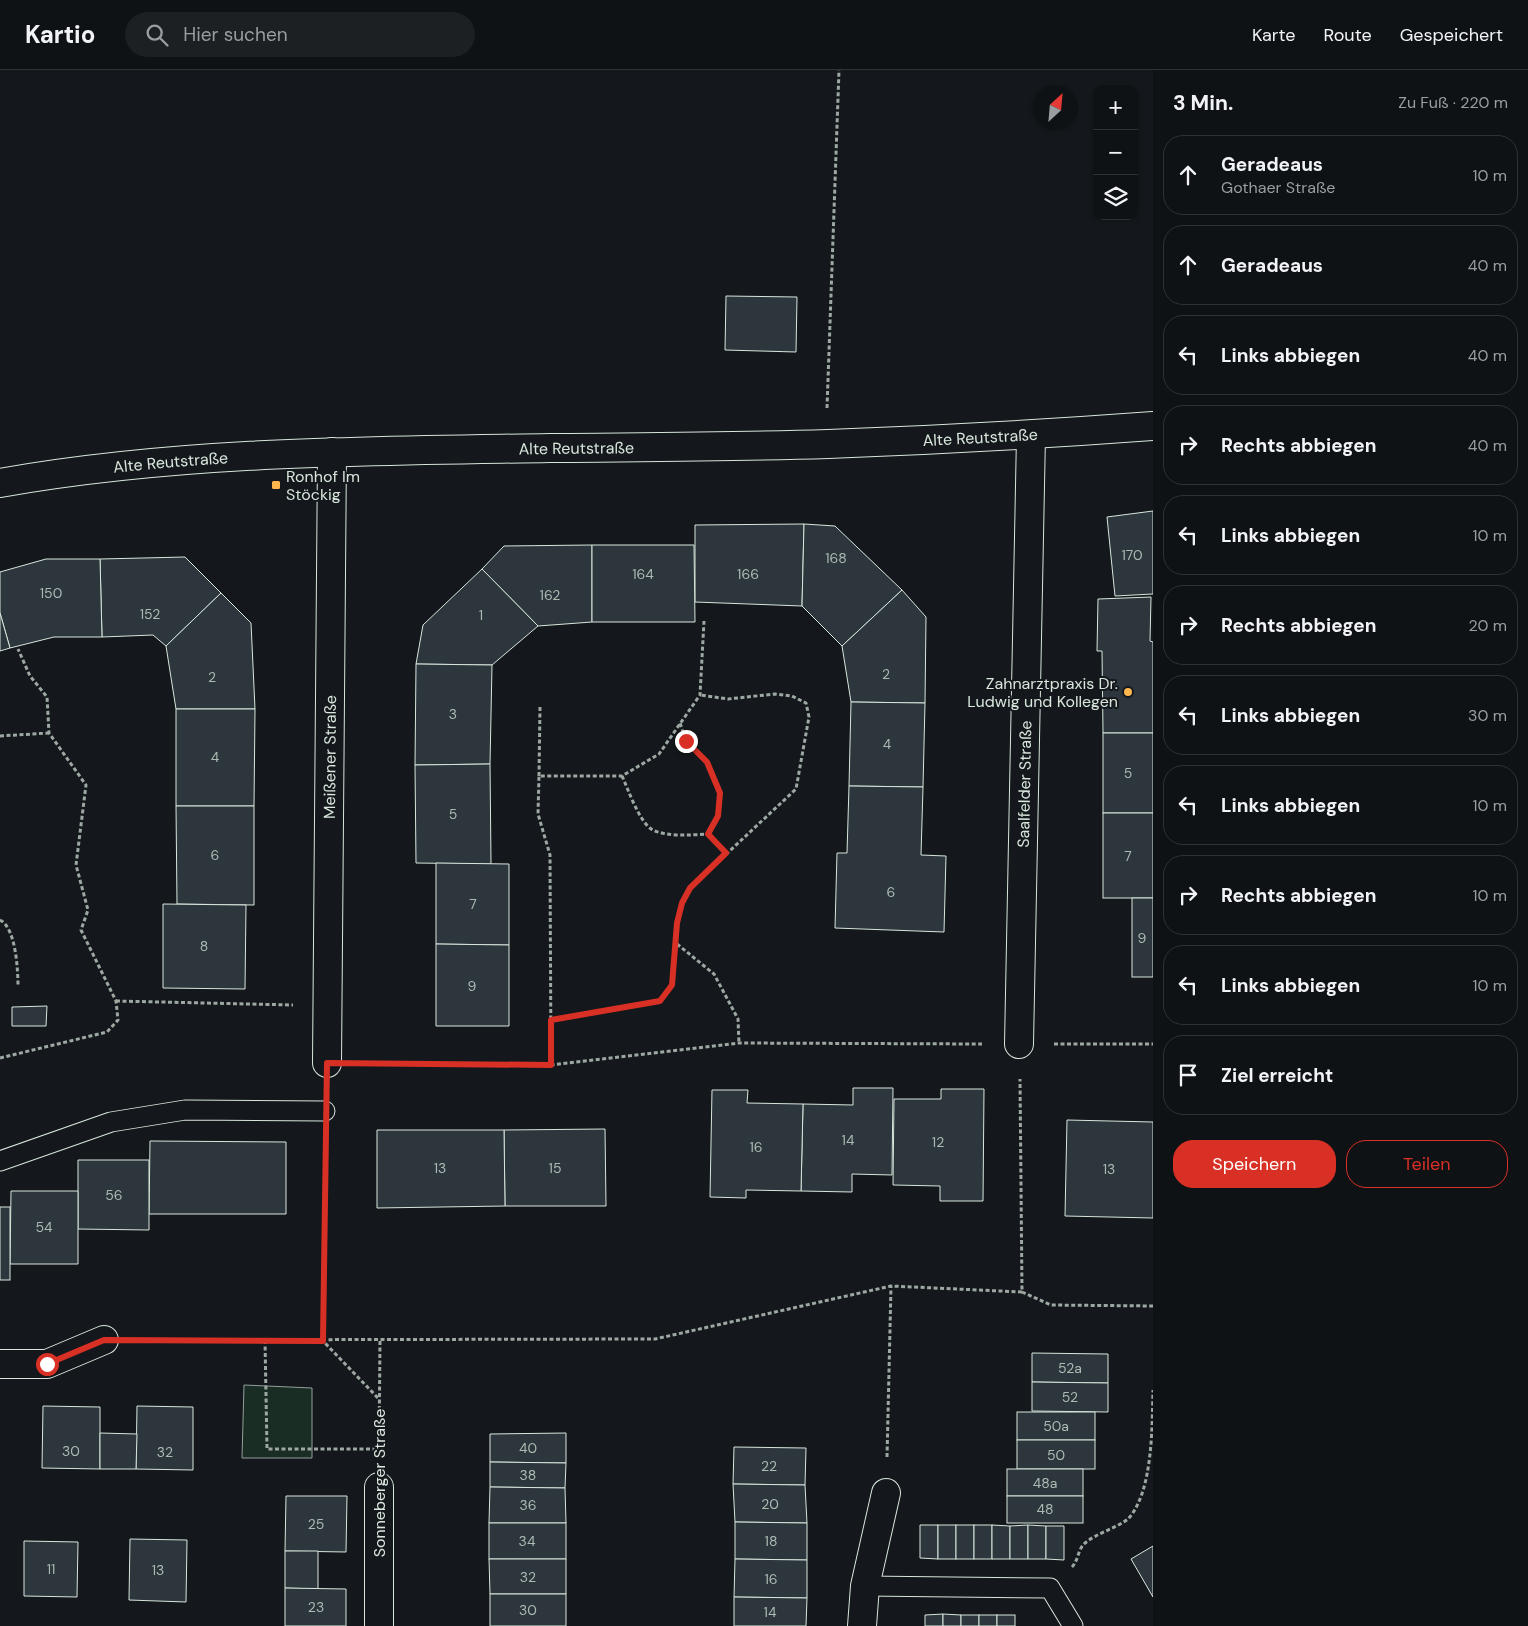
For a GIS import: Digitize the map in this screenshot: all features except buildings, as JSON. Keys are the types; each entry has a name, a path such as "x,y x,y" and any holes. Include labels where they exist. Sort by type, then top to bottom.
{"street":[{"name":"Alte Reutstraße","path":"0,484 46,475 180,460 332,452 826,444 1031,435 1153,426"},
{"name":"Saalfelder Straße","path":"1019,1044 1031,435"},
{"name":"Meißener Straße","path":"327,1063 332,452"},
{"path":"0,1364 47,1364 104,1340"},
{"name":"Sonneberger Straße","path":"379,1487 379,1626"},
{"path":"862,1626 865,1586 886,1492"}],"lane":[{"path":"0,1161 111,1122 185,1110 325,1111"},
{"path":"865,1586 1050,1588 1073,1626"}],"path":[{"path":"826,444 839,70"},
{"path":"540,776 622,776 659,754 700,695 704,622"},
{"path":"0,1058 107,1032 118,1020 116,1002 81,930 88,910 76,865 86,785 49,733 47,697 30,676 18,649"},
{"path":"551,1020 660,1001 672,985 677,923 682,903 690,888 796,789 808,718 806,703 792,696 775,694 728,699 700,695"},
{"path":"540,707 538,814 550,855 551,1065"},
{"path":"680,723 686,741 707,762 720,793 718,816 708,834"},
{"path":"0,736 49,733"},
{"path":"622,776 638,812 652,830 681,836 708,834"},
{"path":"708,834 726,853"},
{"path":"0,920 4,922 14,944 18,987"},
{"path":"676,944 714,974 738,1019 739,1043"},
{"path":"116,1002 328,1005"},
{"path":"327,1063 551,1065 739,1043 1153,1044"},
{"path":"1019,1044 1022,1292"},
{"path":"325,1111 323,1341 378,1398"},
{"path":"886,1492 891,1286"},
{"path":"104,1340 655,1339 891,1286 1022,1292 1051,1305 1153,1306"},
{"path":"265,1340 267,1448 379,1449"},
{"name":"Sonneberger Straße","path":"379,1487 378,1398 380,1340"},
{"path":"1050,1588 1075,1564 1083,1544 1128,1518 1145,1496 1152,1460 1153,1390"}],"green space":[{"path":"244,1385 312,1388 312,1458 242,1458"}],"place":[{"name":"Ronhof Im Stöckig","path":"276,485"},
{"name":"Zahnarztpraxis Dr. Ludwig und Kollegen","path":"1128,692"}],"route":[{"path":"47,1364 104,1340 323,1341 327,1063 551,1065 551,1020 660,1001 672,985 677,923 682,903 690,888 726,853 708,834 718,816 720,793 707,762 686,741"}]}
